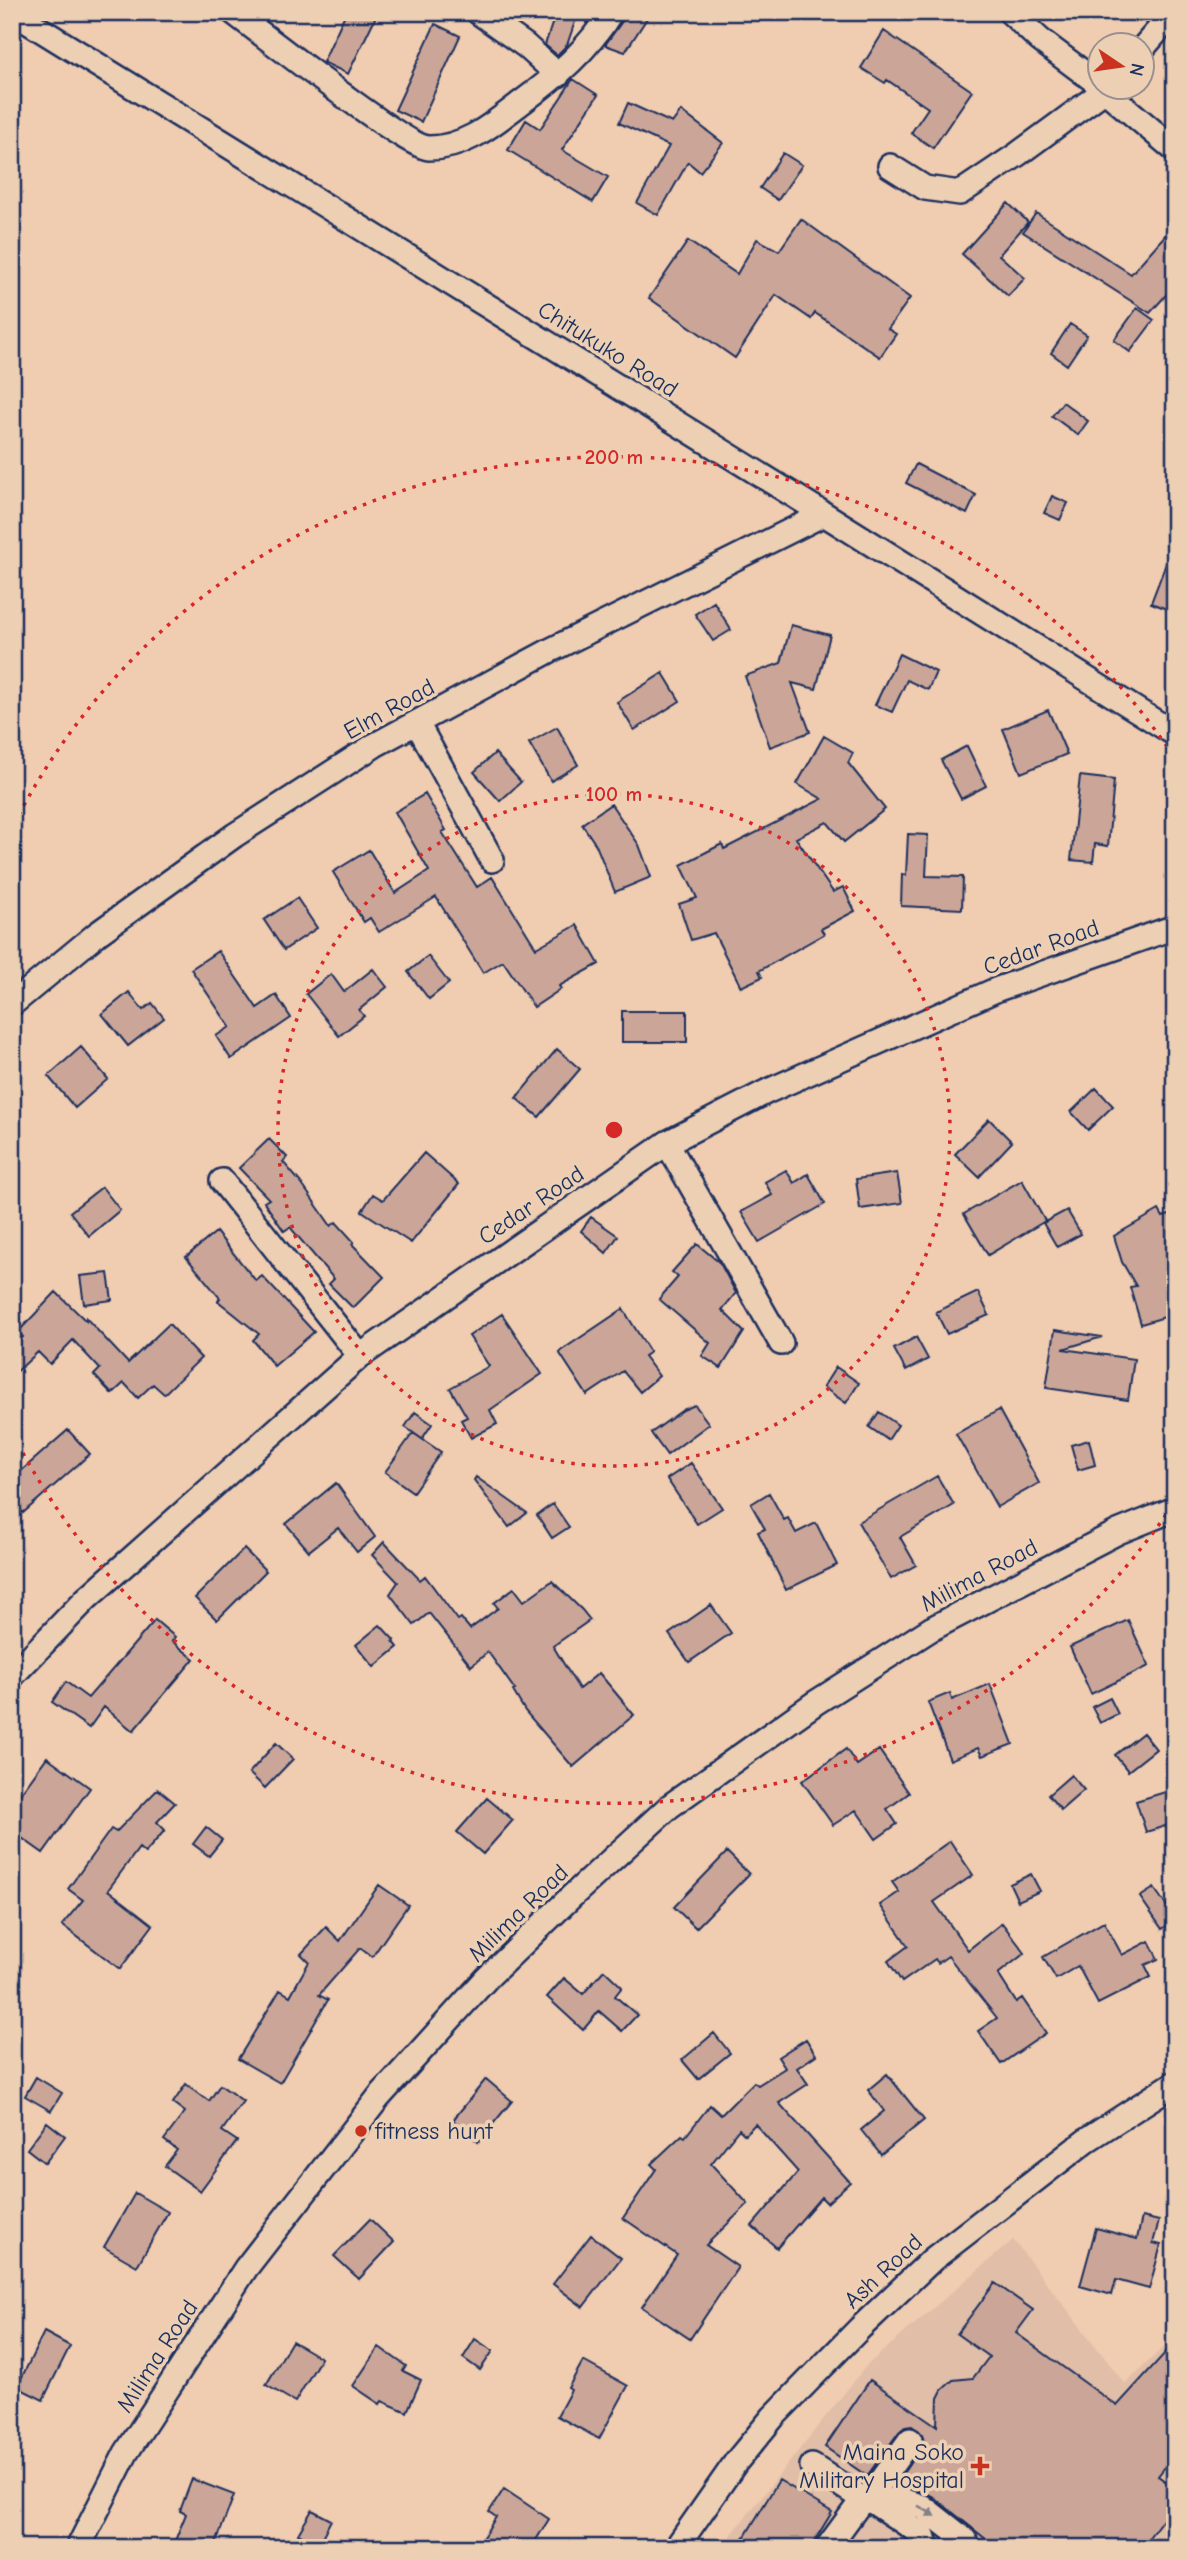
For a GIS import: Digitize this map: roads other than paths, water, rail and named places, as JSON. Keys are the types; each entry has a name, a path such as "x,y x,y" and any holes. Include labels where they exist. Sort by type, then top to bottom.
{"street":[{"name":"Chitukuko Road","path":"12,12 1175,734"},
{"path":"233,12 391,130 426,149 466,142 558,75 595,38 611,12"},
{"path":"478,12 526,46 558,75"},
{"path":"1010,12 1040,40 1086,74"},
{"path":"1156,33 1174,12"},
{"path":"890,166 925,188 960,193 1018,155 1086,102"},
{"path":"1120,102 1175,150"},
{"name":"Elm Road","path":"12,1004 97,934 235,835 375,745 551,650 824,514"},
{"path":"417,723 492,860"},
{"name":"Cedar Road","path":"12,1676 86,1599 360,1356 667,1143 766,1092 986,995 1175,927"},
{"path":"667,1143 781,1343"},
{"path":"222,1181 360,1356"},
{"name":"Milima Road","path":"78,2548 126,2453 246,2268 379,2098 486,1978 571,1897 670,1806 815,1703 931,1629 1118,1532 1175,1509"},
{"name":"Ash Road","path":"676,2548 736,2462 773,2417 924,2267 1087,2140 1175,2083"},
{"path":"870,2501 910,2440"},
{"path":"813,2466 923,2535 928,2548"},
{"path":"827,2548 857,2508 870,2501 902,2500 923,2507 965,2540 965,2548"}],"place":[{"name":"fitness hunt","path":"361,2131"},
{"name":"Maina Soko Military Hospital","path":"980,2466"}]}
